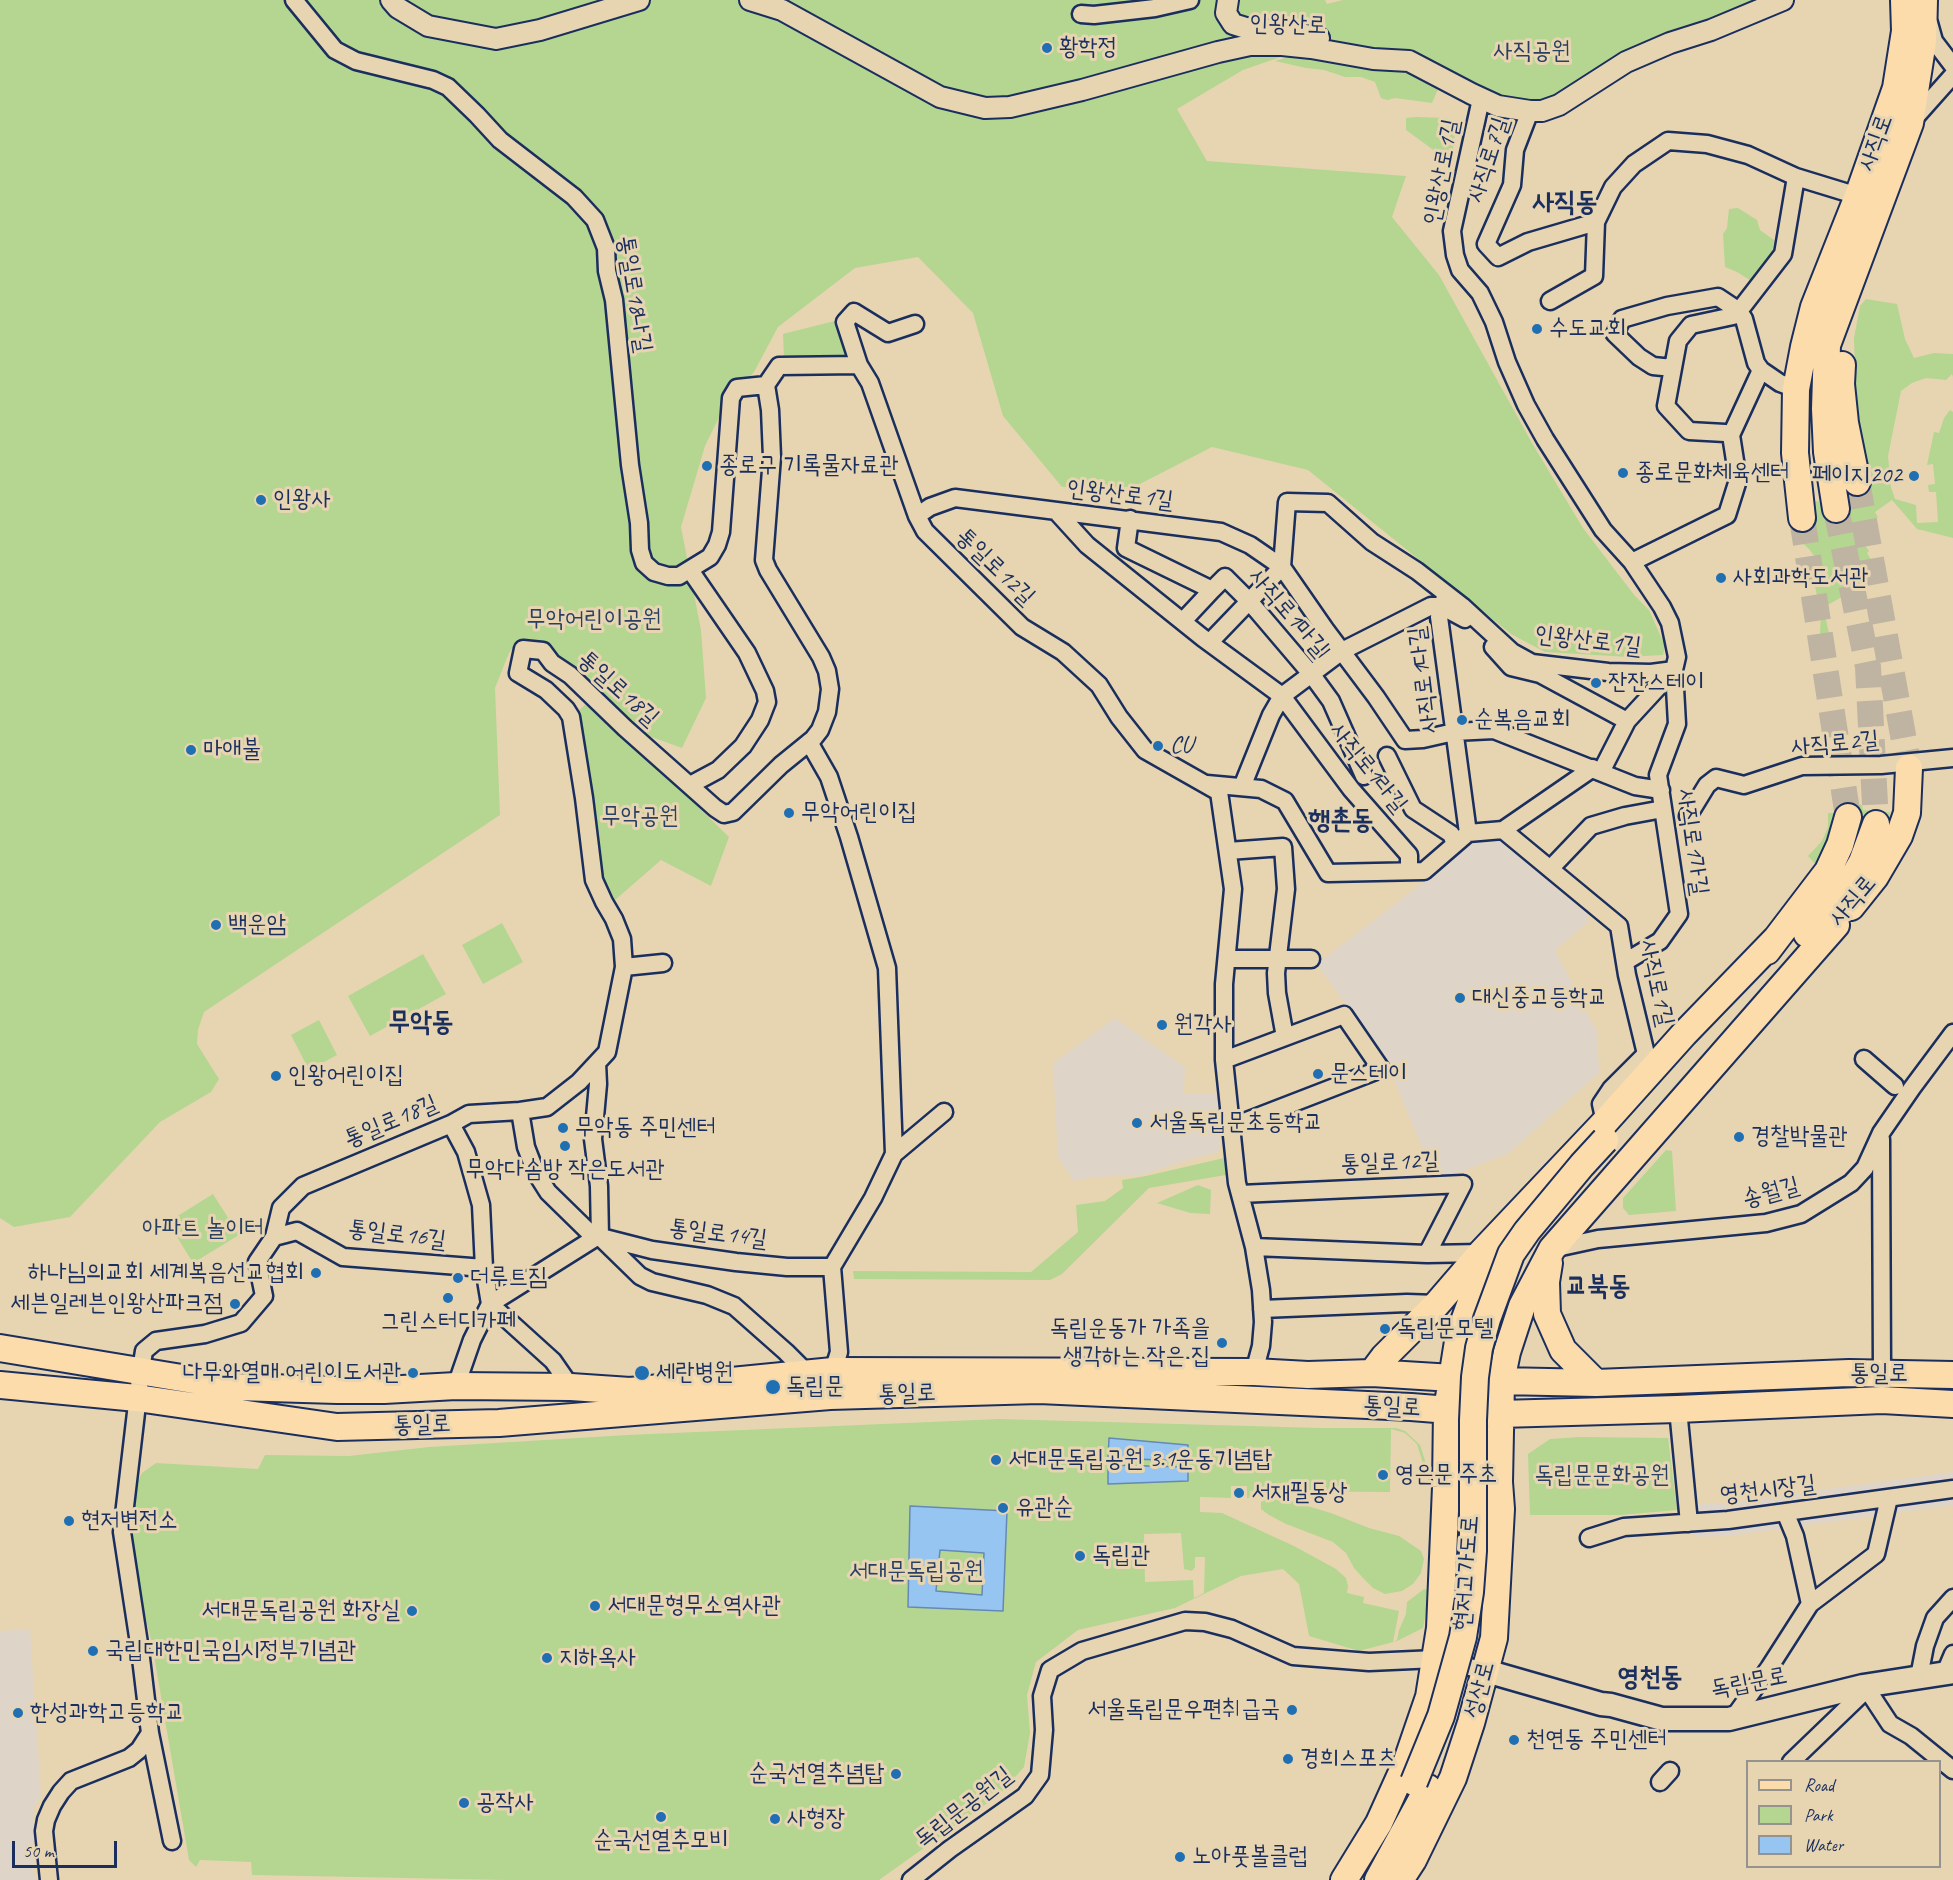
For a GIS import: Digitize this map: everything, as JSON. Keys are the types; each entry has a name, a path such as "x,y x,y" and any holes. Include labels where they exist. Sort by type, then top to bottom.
{"main road":[{"name":"사직로","path":"1825,282 1819,336 1816,399 1819,447 1832,510 1825,409 1827,345 1910,123 1923,41 1918,3"},
{"name":"사직로","path":"1803,518 1795,453 1796,388 1804,347 1814,307 1858,196 1896,88 1905,32 1918,3"},
{"name":"사직로","path":"1852,275 1853,290 1843,334 1841,384 1845,423 1857,482"},
{"name":"사직로","path":"1735,1006 1836,925 1875,877 1899,836 1907,813 1908,768"},
{"name":"사직로","path":"1607,1131 1735,1006 1833,891 1860,844 1863,821 1840,845 1828,871 1776,939 1735,1006"},
{"name":"성산로","path":"1400,1880 1413,1860 1453,1778 1494,1638 1501,1509 1499,1482 1501,1381 1507,1352 1522,1305 1559,1241 1836,925"},
{"path":"1372,1373 1384,1357 1437,1304 1482,1265 1528,1204 1607,1131 1684,1034 1776,939"},
{"name":"현저고가도로","path":"1378,1880 1421,1785 1463,1637 1473,1551 1475,1377 1486,1318 1511,1254 1607,1131"},
{"path":"1559,1241 1546,1282 1547,1314 1563,1350 1596,1383"},
{"path":"1482,1265 1481,1293 1486,1305 1495,1316 1515,1314 1522,1305"},
{"path":"1344,1880 1379,1823 1407,1761 1429,1697 1442,1607 1446,1410 1459,1335 1482,1265"},
{"name":"통일로","path":"0,1348 236,1387 384,1390 456,1386 571,1387 630,1391 833,1371 1254,1372 1308,1375 1372,1373 1501,1381 1596,1383 1882,1372 1953,1375"},
{"path":"830,1396 833,1371"},
{"path":"1882,1372 1882,1400"},
{"name":"통일로","path":"0,1385 137,1398 337,1427 499,1423 830,1396 1039,1390 1411,1407 1500,1414 1882,1400 1953,1404"},
{"path":"1411,1407 1430,1412 1445,1438"},
{"path":"1501,1509 1513,1441 1523,1429 1548,1413"},
{"path":"1446,1487 1452,1483 1470,1484 1491,1493 1501,1509"},
{"name":"독립문로","path":"1486,1671 1662,1719 1734,1718 1919,1677 1950,1667"},
{"name":"현저고가도로","path":"1361,1880 1421,1785"}],"street":[{"name":"통일로18나길","path":"294,0 334,50 356,61 448,87 500,140 574,197 595,220 606,248 607,271 614,300 640,550 644,563 654,572 679,576 710,557 721,532 731,398 737,388 766,385"},
{"path":"391,0 398,8 428,26 496,39 540,30 639,0"},
{"name":"인왕산로","path":"750,0 782,10 940,97 985,108 1010,107 1051,98 1250,45 1292,46 1373,59 1409,61 1481,99 1498,106 1530,111 1542,111 1559,105 1626,62 1670,43 1712,30 1783,0"},
{"path":"1081,14 1094,15 1155,8 1190,0"},
{"path":"1228,0 1226,13 1233,24 1246,28 1292,32 1409,61"},
{"path":"1918,3 1934,41 1953,66"},
{"path":"1910,123 1953,75"},
{"name":"인왕산로1길","path":"1282,567 1287,502 1328,503 1372,542 1417,571 1444,600 1512,652 1532,663 1608,672 1651,673 1674,670 1677,657 1670,624 1662,607 1632,562 1603,530 1545,439 1526,405 1507,362 1492,316 1480,293 1460,270 1455,255 1452,231 1481,99"},
{"name":"사직로7길","path":"1530,111 1515,150 1512,185 1486,244 1498,257 1528,242 1596,222"},
{"path":"1550,301 1594,276 1596,222 1613,187 1634,164 1668,141 1707,144 1748,155 1796,177 1858,196"},
{"path":"1731,435 1689,431 1666,406 1678,341 1691,326 1733,316 1739,312 1783,254 1796,177"},
{"path":"1672,368 1653,366 1639,357 1615,334 1622,319 1667,306 1718,297 1739,312 1744,319 1756,363 1761,370 1780,383 1796,388"},
{"name":"통일로12길","path":"915,324 888,333 854,312 845,322 859,364 870,383 917,516 925,531 1022,627 1063,652 1099,685 1119,717 1145,750 1219,792 1233,889 1224,984 1224,1060 1237,1184 1254,1247 1261,1290 1261,1346 1254,1372"},
{"path":"766,385 779,366 859,364"},
{"path":"1632,562 1727,515 1738,480 1731,435 1761,370"},
{"name":"통일로18길","path":"137,1398 144,1351 156,1341 205,1334 241,1323 264,1296 257,1262 274,1237 282,1208 303,1186 451,1124 469,1114 547,1107 579,1082 606,1052 624,967 622,939 594,880 571,717 546,690 518,673 523,649 543,651 552,663 570,675 625,728 724,814 734,812 820,730 830,689 827,671 764,560 772,457 770,410 766,385"},
{"name":"인왕산로1길","path":"917,516 930,507 955,498 1130,519 1221,532 1250,545 1282,567"},
{"name":"사직로1라길","path":"1056,511 1087,545 1282,696 1348,785 1409,855 1409,871"},
{"name":"사직로1마길","path":"1130,519 1126,548 1212,590 1225,577 1249,601 1331,701 1364,776"},
{"path":"1210,642 1282,567 1405,740"},
{"path":"690,570 747,653 765,691 767,702 760,720 743,746 718,770 690,785"},
{"path":"1183,621 1212,590"},
{"path":"1242,787 1271,715 1282,696 1342,651 1444,600 1470,622 1511,667 1540,674 1627,721"},
{"name":"사직로1다길","path":"1444,600 1438,617 1454,732 1462,838"},
{"path":"1203,783 1261,789 1285,801 1328,873 1424,871 1462,838 1503,830 1597,770 1627,721 1674,670"},
{"name":"사직로1가길","path":"1625,962 1660,941 1679,914 1658,775 1677,724 1674,670"},
{"path":"1348,785 1364,776 1405,740 1423,739 1454,732 1494,730 1635,786 1660,790"},
{"path":"809,742 829,777 849,837 886,968 894,1154"},
{"name":"사직로1라길","path":"1387,756 1413,809 1451,834 1462,838"},
{"name":"사직로2길","path":"1688,816 1707,785 1716,778 1744,785 1802,766 1881,765 1945,758"},
{"path":"1550,869 1591,826 1625,816 1663,809"},
{"name":"사직로1길","path":"1503,830 1619,926 1646,1054 1611,1089 1601,1104 1607,1131"},
{"path":"1227,851 1283,847 1286,889 1278,959 1277,993 1285,1037"},
{"path":"1227,959 1311,959"},
{"path":"624,967 663,963"},
{"path":"1224,1060 1344,1015 1382,1069 1231,1127"},
{"name":"송월길","path":"1559,1241 1766,1223 1801,1214 1851,1183 1865,1168 1881,1133 1953,1033"},
{"path":"1864,1059 1895,1086"},
{"path":"597,1063 598,1084 593,1139 599,1186 598,1237"},
{"path":"520,1111 526,1147 536,1173 548,1192 640,1276 652,1282 707,1295 734,1306 807,1373"},
{"path":"833,1371 839,1352 832,1267 873,1198 894,1154 944,1113"},
{"name":"통일로16길","path":"451,1124 466,1152 481,1205 484,1268 490,1304"},
{"path":"1881,1133 1882,1372"},
{"name":"통일로12길","path":"1240,1194 1463,1184 1427,1254"},
{"path":"1528,1204 1530,1219 1559,1241"},
{"name":"통일로16길","path":"274,1237 297,1232 343,1257 484,1268"},
{"path":"456,1386 472,1340 490,1304 598,1237"},
{"name":"통일로14길","path":"598,1237 652,1250 736,1262 788,1267 832,1267"},
{"path":"1254,1247 1427,1254 1482,1265"},
{"path":"1262,1309 1407,1303 1437,1304"},
{"path":"490,1304 553,1361 571,1387"},
{"path":"137,1398 122,1532 150,1733 172,1841"},
{"path":"1678,1409 1689,1523"},
{"name":"영천시장길","path":"1590,1538 1624,1527 1728,1520 1953,1489"},
{"path":"1734,1718 1809,1604 1876,1554 1889,1498"},
{"path":"1785,1512 1795,1536 1809,1604"},
{"path":"1919,1677 1924,1646 1935,1617 1953,1598"},
{"name":"독립문공원길","path":"911,1880 950,1848 1025,1796 1040,1774 1044,1730 1042,1696 1050,1670 1082,1651 1185,1622 1205,1622 1232,1629 1293,1656 1369,1662 1436,1659 1486,1671"},
{"path":"1792,1760 1869,1687 1890,1724 1911,1736 1941,1760"},
{"path":"50,1880 44,1831 52,1806 61,1792 71,1781 129,1758 139,1750 150,1733"},
{"path":"1941,1760 1953,1770"}],"shaded area":[{"name":"대신중고등학교","path":"1477,837 1510,839 1591,905 1587,923 1555,950 1597,1032 1599,1073 1509,1153 1453,1175 1435,1179 1386,1060 1317,964 1421,884"},
{"name":"서울독립문초등학교","path":"1115,1018 1185,1067 1184,1093 1218,1094 1219,1152 1142,1175 1095,1177 1074,1181 1058,1158 1053,1063"},
{"path":"1953,1472 1953,1505 1729,1536 1696,1537 1695,1503 1726,1503"},
{"name":"한성과학고등학교","path":"30,1629 41,1796 33,1810 36,1880 0,1880 0,1631"}],"green space":[{"path":"0,0 1325,0 1327,4 1343,0 1769,0 1542,105 1495,99 1409,54 1330,40 1243,70 1177,109 1207,161 1406,176 1392,217 1439,275 1532,443 1583,528 1635,596 1649,610 1665,646 1663,655 1628,657 1545,652 1511,634 1308,470 1212,447 1134,487 1062,487 1003,416 973,313 918,257 855,268 778,327 754,372 726,403 705,446 681,527 701,630 706,698 682,748 632,730 528,644 514,646 495,688 500,815 204,1012 198,1030 197,1044 219,1079 211,1092 160,1122 70,1217 14,1227 0,1218"},
{"path":"1308,51 1404,70 1428,81 1438,89 1432,103 1395,98 1387,100 1381,98 1375,82 1361,77 1345,77 1324,70 1275,61"},
{"path":"1406,118 1448,118 1454,125 1455,133 1452,158 1447,160 1406,130"},
{"path":"1738,208 1757,220 1760,230 1774,240 1772,253 1753,282 1725,267 1723,234 1727,228 1729,209"},
{"path":"1866,299 1897,304 1905,339 1914,358 1934,353 1953,354 1953,377 1952,374 1946,380 1926,378 1912,383 1901,391 1888,456 1891,487 1895,499 1916,505 1917,523 1938,522 1936,492 1929,492 1928,485 1935,484 1933,464 1927,465 1934,432 1939,433 1944,418 1950,410 1953,412 1953,538 1917,529 1892,500 1875,512 1878,517 1857,534 1869,551 1867,553 1872,561 1871,572 1856,589 1826,606 1825,616 1829,633 1827,638 1822,639 1821,614 1813,577 1821,565 1795,536 1793,520 1814,502 1818,501 1823,507 1836,486 1871,480 1856,407 1854,338 1860,306"},
{"path":"839,320 847,355 784,359 783,334"},
{"name":"무악공원","path":"589,701 729,837 711,886 661,860 615,900 602,878 576,713"},
{"path":"1854,803 1862,805 1863,810 1890,812 1889,827 1885,837 1883,825 1863,819 1855,840 1852,838 1824,851 1816,865 1808,856 1822,841 1828,827 1828,813 1834,813 1836,806 1852,809"},
{"path":"502,923 523,962 483,984 462,945"},
{"path":"423,954 446,994 370,1036 348,996"},
{"path":"319,1020 337,1055 309,1070 291,1035"},
{"path":"1666,1150 1672,1151 1676,1211 1629,1215 1623,1208 1623,1198"},
{"path":"1224,1158 1226,1175 1149,1188 1062,1274 1050,1280 854,1279 853,1271 1031,1272 1078,1232 1076,1205 1105,1201 1123,1188 1122,1180"},
{"path":"1198,1185 1211,1190 1210,1214 1190,1213 1157,1203"},
{"name":"아파트 놀이터","path":"213,1194 239,1235 193,1263 168,1222"},
{"name":"서대문독립공원","path":"999,1419 1396,1428 1405,1431 1420,1445 1435,1491 1432,1579 1423,1628 1397,1641 1359,1651 1309,1636 1299,1584 1283,1569 1241,1576 1175,1608 1078,1630 1036,1662 1027,1695 1030,1733 1024,1767 1000,1794 879,1880 508,1880 252,1875 251,1862 200,1860 196,1867 189,1860 152,1644 128,1546 131,1495 142,1473 156,1463 258,1469 265,1455 349,1456 429,1447 627,1435","holes":["1391,1429 1405,1433 1417,1444 1432,1493 1427,1590 1424,1589 1407,1602 1406,1614 1397,1640 1393,1642 1399,1611 1363,1603 1364,1597 1347,1593 1346,1578 1336,1569 1294,1546 1222,1513 1200,1512 1200,1497 1231,1498 1231,1486 1247,1486 1247,1498 1250,1498 1250,1491 1390,1492","1181,1533 1184,1569 1192,1571 1195,1567 1195,1557 1205,1557 1204,1593 1194,1598 1193,1580 1145,1582 1144,1534"]},
{"name":"독립문문화공원","path":"1668,1438 1677,1510 1621,1515 1530,1515 1528,1454 1550,1439"},
{"path":"1267,1499 1287,1500 1399,1536 1421,1551 1424,1559 1421,1573 1413,1584 1402,1591 1385,1594 1373,1588 1363,1578 1354,1568 1346,1553 1333,1542 1286,1524 1261,1509 1261,1502"}],"water":[{"path":"1109,1438 1188,1445 1188,1461 1108,1458"},
{"path":"1108,1465 1188,1467 1188,1481 1108,1484"},
{"path":"910,1506 1007,1511 1003,1611 908,1607","holes":["940,1550 984,1553 982,1595 936,1591"]}],"tunnel":[{"path":"1857,482 1909,768"},
{"path":"1836,509 1868,667 1876,824"},
{"path":"1802,518 1848,817"}],"place":[{"name":"황학정","path":"1047,48"},
{"name":"수도교회","path":"1537,329"},
{"name":"종로구 기록물자료관","path":"707,466"},
{"name":"종로문화체육센터","path":"1623,473"},
{"name":"페이지202","path":"1914,476"},
{"name":"인왕사","path":"261,500"},
{"name":"사회과학도서관","path":"1721,578"},
{"name":"잔잔스테이","path":"1596,683"},
{"name":"순복음교회","path":"1462,720"},
{"name":"CU","path":"1158,746"},
{"name":"마애불","path":"191,750"},
{"name":"무악어린이집","path":"789,813"},
{"name":"백운암","path":"216,925"},
{"name":"대신중고등학교","path":"1460,998"},
{"name":"원각사","path":"1162,1025"},
{"name":"문스테이","path":"1318,1074"},
{"name":"인왕어린이집","path":"276,1076"},
{"name":"서울독립문초등학교","path":"1137,1123"},
{"name":"무악동 주민센터","path":"563,1128"},
{"name":"경찰박물관","path":"1739,1137"},
{"name":"무악다솜방 작은도서관","path":"565,1146"},
{"name":"하나님의교회 세계복음선교협회","path":"316,1273"},
{"name":"더루트짐","path":"458,1278"},
{"name":"그린스터디카페","path":"448,1298"},
{"name":"세븐일레븐인왕산파크점","path":"235,1304"},
{"name":"독립문모텔","path":"1385,1329"},
{"name":"독립운동가 가족을 생각하는 작은 집","path":"1222,1343"},
{"name":"나무와열매 어린이도서관","path":"413,1373"},
{"name":"세란병원","path":"642,1373"},
{"name":"독립문","path":"773,1387"},
{"name":"서대문독립공원 3.1운동기념탑","path":"996,1460"},
{"name":"영은문 주초","path":"1383,1475"},
{"name":"서재필동상","path":"1239,1493"},
{"name":"유관순","path":"1003,1508"},
{"name":"현저변전소","path":"69,1521"},
{"name":"독립관","path":"1080,1556"},
{"name":"서대문형무소역사관","path":"595,1606"},
{"name":"서대문독립공원 화장실","path":"412,1611"},
{"name":"국립대한민국임시정부기념관","path":"93,1651"},
{"name":"지하옥사","path":"547,1658"},
{"name":"서울독립문우편취급국","path":"1292,1710"},
{"name":"한성과학고등학교","path":"18,1713"},
{"name":"천연동 주민센터","path":"1514,1740"},
{"name":"경희스포츠","path":"1288,1759"},
{"name":"순국선열추념탑","path":"896,1774"},
{"name":"공작사","path":"464,1803"},
{"name":"순국선열추모비","path":"661,1817"},
{"name":"사형장","path":"775,1819"},
{"name":"노아풋볼클럽","path":"1180,1857"}],"district":[{"name":"사직동","path":"1565,203"},
{"name":"행촌동","path":"1341,821"},
{"name":"무악동","path":"421,1023"},
{"name":"교북동","path":"1598,1287"},
{"name":"영천동","path":"1650,1678"}],"park label":[{"name":"사직공원","path":"1532,52"},
{"name":"무악어린이공원","path":"594,620"}]}
